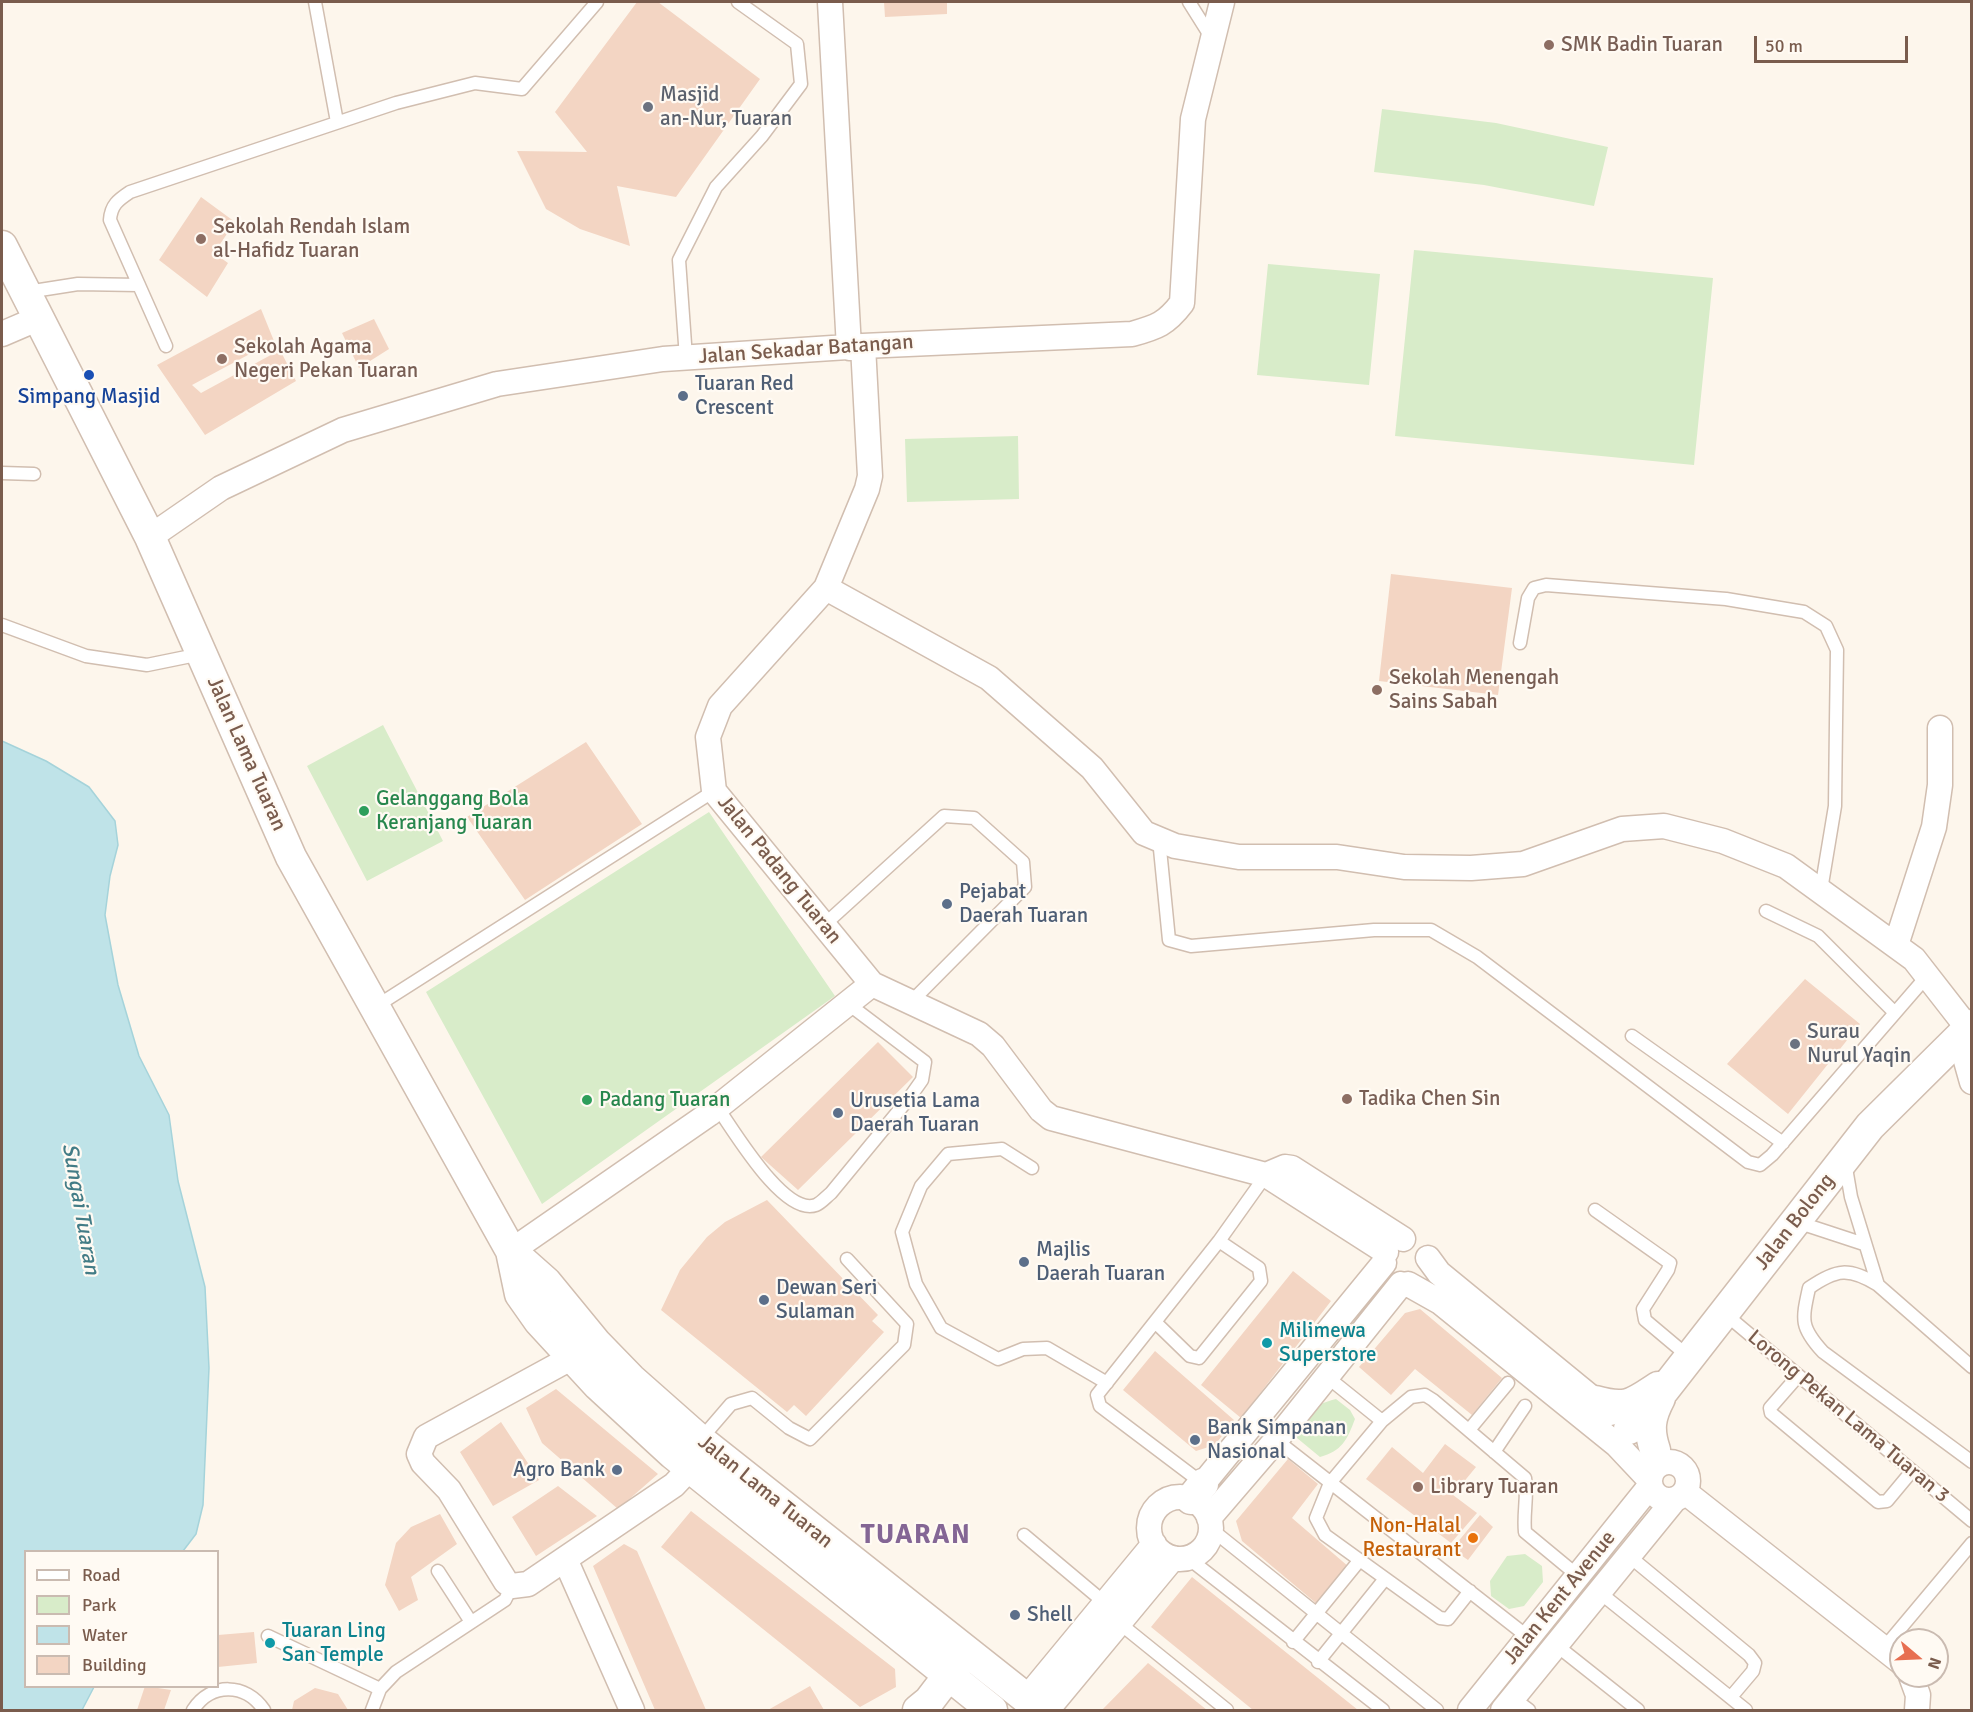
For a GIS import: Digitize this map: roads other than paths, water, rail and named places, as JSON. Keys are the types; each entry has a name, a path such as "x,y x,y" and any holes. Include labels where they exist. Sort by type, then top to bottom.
{"street":[{"name":"Jalan Padang Tuaran","path":"831,2 856,347 870,476 867,489 826,588 720,706 708,737 714,791 872,984 979,1034 993,1046 1041,1110 1051,1118 1266,1175 1391,1251"},
{"name":"Jalan Sekadar Batangan","path":"150,537 221,488 343,430 497,384 663,359 1132,334 1154,328 1169,320 1182,303 1193,119 1211,37 1222,2"},
{"name":"Jalan Lama Tuaran","path":"2,246 37,319 150,537 291,857 511,1251 520,1294 571,1358 695,1454 1038,1706"},
{"path":"2,334 37,319"},
{"path":"826,588 989,678 1092,768 1144,833 1175,846 1239,856 1337,857 1404,867 1471,868 1523,864 1622,829 1664,826 1724,841 1786,866 1914,959 1966,1029 1971,1082"},
{"path":"1896,945 1934,827 1940,785 1940,728"},
{"path":"511,1251 717,1107 872,984"},
{"name":"Jalan Bolong","path":"1623,1437 1677,1374 1870,1126 1966,1029"},
{"path":"1112,1612 1181,1558 1204,1547 1204,1507 1391,1251 1416,1242 1422,1246 1439,1273 1595,1401 1623,1437 1662,1499 1680,1496 1688,1486 1686,1473 1678,1464 1623,1437 1440,1302 1389,1276 1391,1251"},
{"name":"Jalan Lama Tuaran","path":"511,1251 546,1282 596,1343 631,1379 695,1454 948,1675 992,1710"},
{"path":"1204,1507 1276,1440 1326,1376 1405,1284 1416,1282 1426,1272 1428,1258"},
{"path":"571,1358 426,1437 421,1445 419,1454 423,1462 449,1490 501,1576 512,1586 528,1584 674,1485 695,1454"},
{"path":"1595,1401 1618,1407 1636,1401 1677,1374"},
{"path":"1662,1456 1649,1433 1652,1414 1677,1374"},
{"path":"1650,1483 1654,1468 1662,1456"},
{"name":"Jalan Kent Avenue","path":"1470,1710 1650,1483"},
{"path":"1680,1496 1889,1653"},
{"name":"Jalan Kent Avenue","path":"1515,1706 1556,1645 1680,1496"},
{"path":"1181,1558 1159,1550 1154,1544 1150,1531 1155,1511 1171,1499 1204,1507"},
{"path":"1038,1706 1112,1612 1154,1544"},
{"path":"565,1559 632,1710"},
{"path":"923,1706 967,1652"},
{"path":"1915,1688 1917,1710"},
{"path":"923,1706 946,1697 962,1700 980,1710"}],"lane":[{"path":"315,2 337,122"},
{"path":"166,346 110,220 111,210 116,202 130,192 337,122 475,83 522,89 597,2"},
{"path":"686,358 679,260 716,186 762,136 801,84 797,44 738,2"},
{"path":"1189,2 1211,37"},
{"path":"24,292 78,284 139,285"},
{"path":"2,473 34,474"},
{"path":"1520,643 1528,598 1534,588 1546,585 1726,599 1804,612 1826,626 1837,650 1836,723 1834,806 1821,890"},
{"path":"2,625 87,656 147,665 202,654"},
{"path":"375,1006 714,791"},
{"path":"824,925 944,816 974,818 1023,862 1025,887 911,1002"},
{"path":"1159,839 1169,940 1191,946 1374,930 1431,930 1477,957 1748,1162 1760,1165 1782,1143 1927,976"},
{"path":"1766,910 1818,936 1895,1013"},
{"path":"717,1107 778,1191 799,1204 816,1205 831,1193 922,1080 924,1062 847,1004"},
{"path":"1632,1036 1782,1143"},
{"path":"1032,1168 1002,1149 948,1154 921,1186 902,1232 916,1284 941,1328 998,1359 1023,1349 1047,1348 1107,1383"},
{"path":"1845,1158 1864,1244 1878,1286"},
{"path":"1266,1175 1219,1241 1097,1395 1100,1406 1317,1614 1437,1710"},
{"path":"1595,1210 1670,1263 1668,1270 1643,1309 1645,1320 1677,1374"},
{"path":"1796,1221 1864,1244"},
{"path":"1155,1322 1190,1356 1199,1358 1261,1281 1259,1268 1219,1241"},
{"path":"695,1454 731,1404 752,1398 789,1428 810,1439 904,1345 907,1324 847,1259"},
{"path":"1971,1367 1878,1286 1864,1277 1849,1273 1829,1274 1809,1288 1803,1319 1808,1336 1823,1352 1971,1462"},
{"name":"Lorong Pekan Lama Tuaran 3","path":"1724,1313 1971,1521"},
{"path":"1326,1376 1382,1421"},
{"path":"1798,1376 1770,1408 1771,1413 1878,1502 1887,1501 1912,1471"},
{"path":"1468,1430 1508,1383"},
{"path":"1470,1591 1448,1619 1440,1618 1384,1580 1325,1535 1316,1518 1330,1483 1382,1421 1411,1397 1425,1395 1524,1478 1528,1496 1523,1515 1525,1532 1577,1575"},
{"path":"1494,1452 1525,1406"},
{"path":"1276,1440 1528,1637"},
{"path":"1024,1535 1227,1710"},
{"path":"1911,1628 1971,1543"},
{"path":"1629,1556 1749,1655 1755,1663 1753,1671 1731,1697"},
{"path":"1181,1558 1383,1710"},
{"path":"1293,1642 1359,1561"},
{"path":"438,1571 471,1622"},
{"path":"1318,1662 1384,1580"},
{"path":"372,1710 380,1689 396,1672 505,1600 512,1586"},
{"path":"1599,1592 1746,1710"},
{"path":"268,1636 380,1689"},
{"path":"1556,1645 1638,1710"},
{"path":"193,1710 199,1702 213,1692 226,1688 245,1693 259,1702 264,1710"}],"water":[{"name":"Sungai Tuaran","path":"2,741 46,761 89,787 115,821 118,845 110,876 105,915 118,985 139,1056 169,1115 178,1181 205,1287 209,1368 203,1505 196,1534 184,1550 24,1550 24,1688 93,1688 82,1710 2,1710"}],"place":[{"name":"SMK Badin Tuaran","path":"1549,45"},
{"name":"Masjid an-Nur, Tuaran","path":"648,107"},
{"name":"Sekolah Rendah Islam al-Hafidz Tuaran","path":"201,239"},
{"name":"Sekolah Agama Negeri Pekan Tuaran","path":"222,359"},
{"name":"Simpang Masjid","path":"89,375"},
{"name":"Tuaran Red Crescent","path":"683,396"},
{"name":"Sekolah Menengah Sains Sabah","path":"1377,690"},
{"name":"Gelanggang Bola Keranjang Tuaran","path":"364,811"},
{"name":"Pejabat Daerah Tuaran","path":"947,904"},
{"name":"Surau Nurul Yaqin","path":"1795,1044"},
{"name":"Tadika Chen Sin","path":"1347,1099"},
{"name":"Padang Tuaran","path":"587,1100"},
{"name":"Urusetia Lama Daerah Tuaran","path":"838,1113"},
{"name":"Majlis Daerah Tuaran","path":"1024,1262"},
{"name":"Dewan Seri Sulaman","path":"764,1300"},
{"name":"Milimewa Superstore","path":"1267,1343"},
{"name":"Bank Simpanan Nasional","path":"1195,1440"},
{"name":"Agro Bank","path":"617,1470"},
{"name":"Library Tuaran","path":"1418,1487"},
{"name":"Non-Halal Restaurant","path":"1473,1538"},
{"name":"Shell","path":"1015,1615"},
{"name":"Tuaran Ling San Temple","path":"270,1643"}],"district":[{"name":"TUARAN","path":"916,1536"}]}
